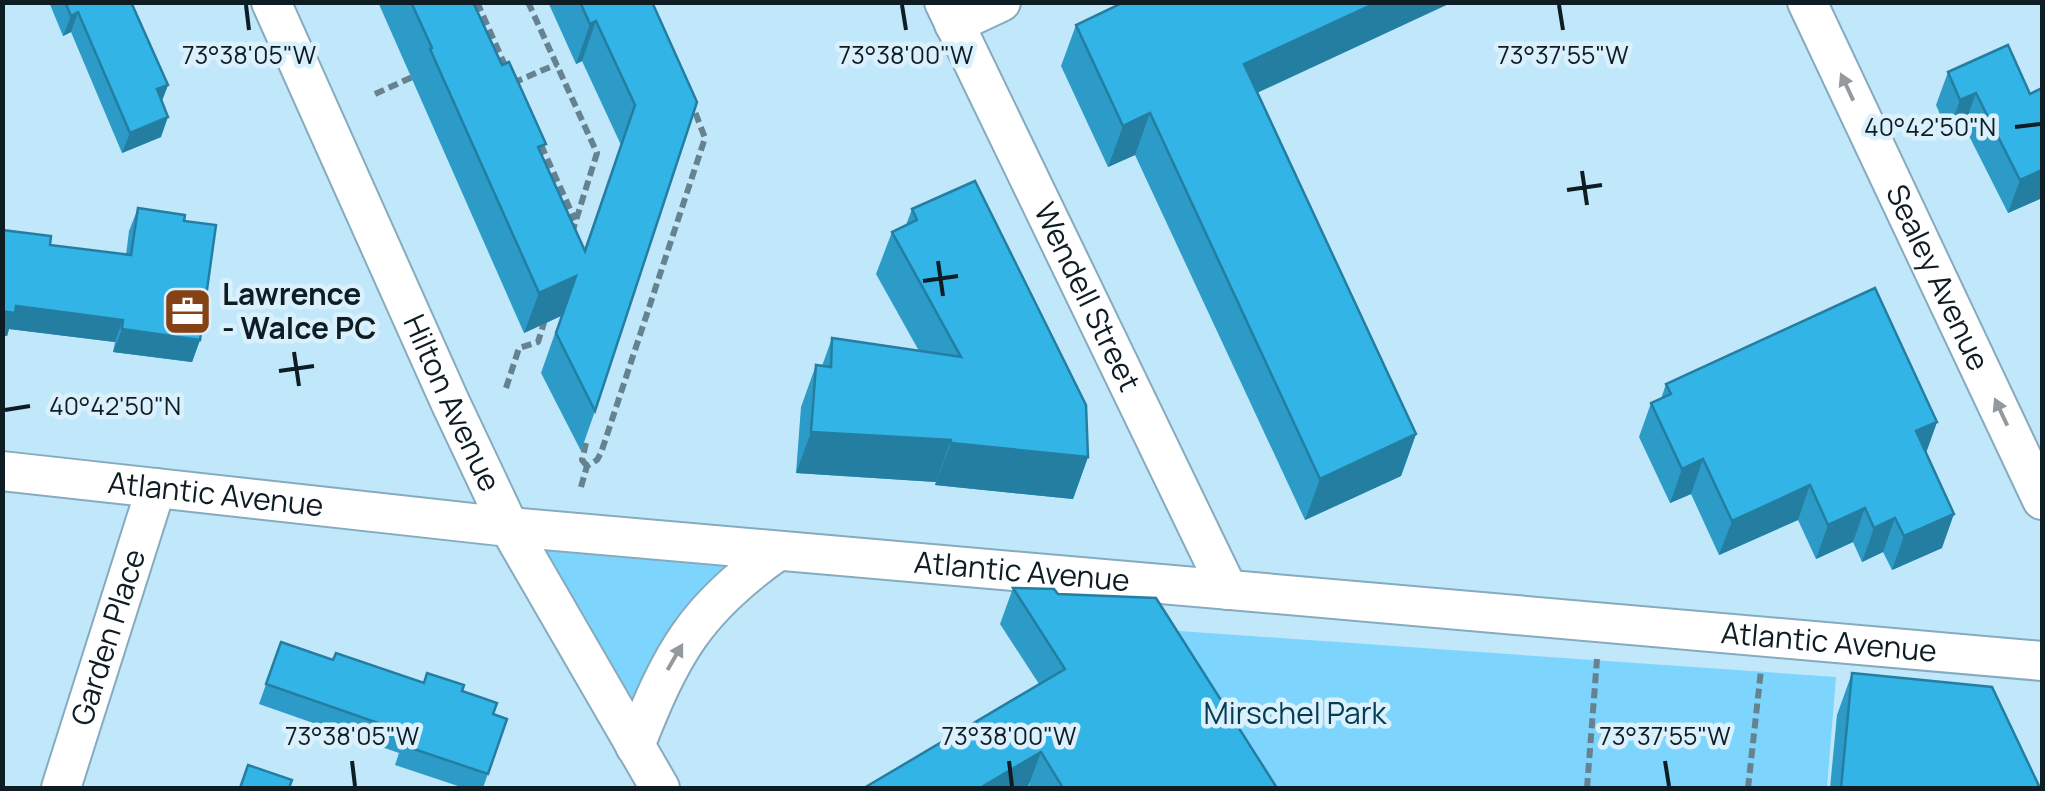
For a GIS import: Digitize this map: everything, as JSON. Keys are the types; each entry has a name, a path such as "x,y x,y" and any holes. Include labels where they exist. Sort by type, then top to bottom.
{"street":[{"name":"Hilton Avenue","path":"271,2 509,527 660,788"},
{"path":"949,13 1000,2"},
{"name":"Sealey Avenue","path":"1807,2 2042,500"},
{"name":"Wendell Street","path":"949,13 1228,590"},
{"name":"Atlantic Avenue","path":"2,471 509,527 1764,637 2039,670"},
{"name":"Garden Place","path":"61,788 156,488"},
{"path":"635,746 666,673 696,623 747,573 778,551"}],"path":[{"path":"476,2 513,83 557,64"},
{"path":"528,2 598,152 570,239"},
{"path":"374,94 426,71"},
{"path":"581,488 587,466 601,453 705,138 684,87"},
{"path":"536,135 576,222"},
{"path":"506,388 519,348 538,342 548,308"},
{"path":"586,442 582,460 587,466"},
{"path":"1586,788 1600,622"},
{"path":"1748,788 1764,637"}],"green space":[{"path":"538,546 740,564 629,714"},
{"name":"Mirschel Park","path":"1151,629 1836,677 1827,788 1249,788"}],"building":[{"path":"65,2 131,2 168,85 157,89 168,117 130,133 78,12 71,16"},
{"path":"411,2 473,2 502,65 509,62 546,144 538,147 585,251 635,105 596,21 590,24 580,2 652,2 697,102 595,411 556,333 576,276 539,293"},
{"path":"1124,2 1378,2 1244,64 1416,434 1320,479 1150,113 1123,126 1076,25"},
{"path":"2008,45 2030,94 2042,88 2042,170 2020,180 1976,93 1960,100 1948,72"},
{"path":"975,181 1086,405 1088,457 951,440 811,432 816,365 831,367 832,338 961,357 892,232 917,220 912,209"},
{"path":"138,208 185,215 184,221 216,225 200,340 122,329 123,320 16,306 15,313 2,311 2,230 51,236 50,245 131,255"},
{"path":"1875,288 1937,422 1916,431 1954,514 1904,536 1895,518 1874,528 1865,508 1828,525 1810,485 1732,521 1703,459 1682,469 1651,403 1671,394 1666,384"},
{"path":"1013,588 1156,598 1277,788 1063,788 1041,752 980,788 864,788 1065,669"},
{"path":"281,642 333,660 336,653 424,683 427,673 464,685 462,691 497,703 493,714 507,719 488,774 402,745 407,733 266,684"},
{"path":"1852,673 1992,687 2040,788 1841,788"},
{"path":"248,765 292,780 289,788 240,788"}],"place":[{"name":"Lawrence - Walce PC","path":"187,312"}]}
